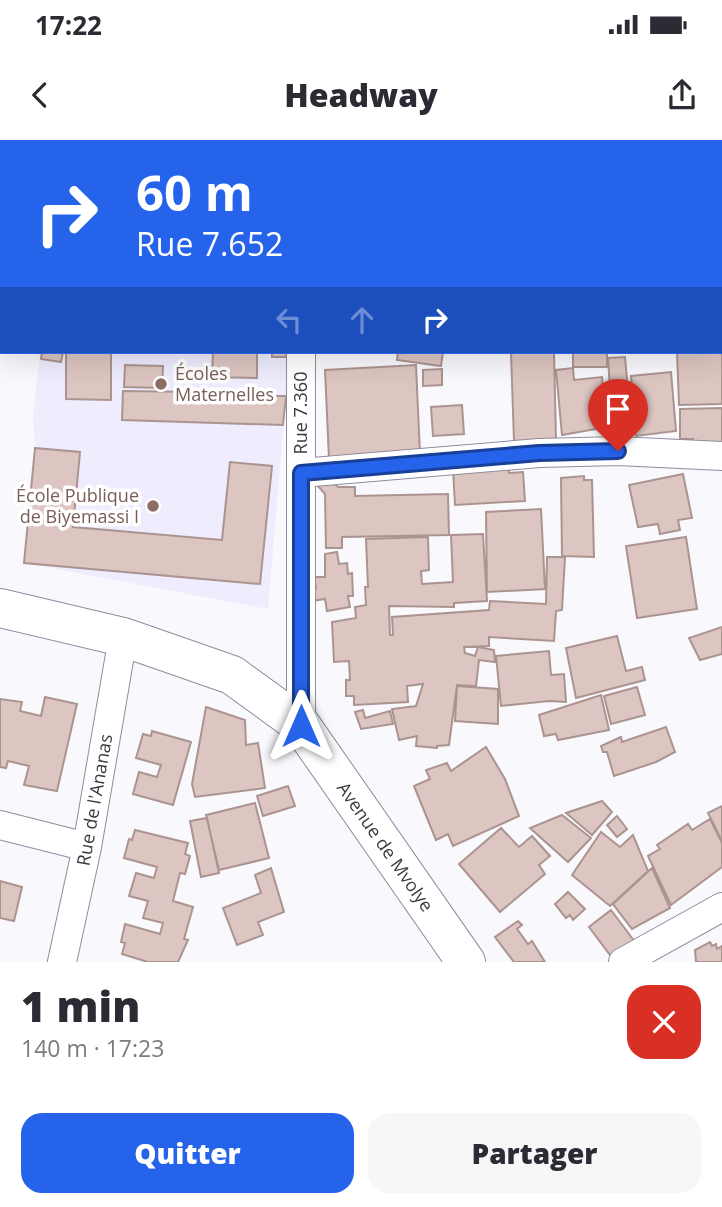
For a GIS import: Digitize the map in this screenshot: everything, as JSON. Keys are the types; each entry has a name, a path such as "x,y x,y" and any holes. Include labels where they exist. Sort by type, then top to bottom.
{"main road":[{"name":"Avenue de Mvolye","path":"0,608 123,637 232,675 301,726 466,962"}],"street":[{"name":"Rue 7.360","path":"301,354 301,726"},
{"path":"301,473 539,453 618,451 722,456"},
{"name":"Rue de l'Ananas","path":"62,962 87,847 123,637"},
{"path":"0,825 87,847"},
{"path":"623,962 722,907"}],"shaded area":[{"name":"École Publique de Biyemassi I","path":"40,354 287,354 286,396 268,609 24,563 35,448 33,417"}],"building":[{"path":"42,354 63,354 61,362 41,359"},
{"path":"66,354 111,354 111,400 66,399"},
{"path":"213,354 257,354 257,378 212,377"},
{"path":"272,354 287,354 286,357 272,357"},
{"path":"398,354 443,354 441,366 397,360"},
{"path":"511,354 554,354 556,440 514,441"},
{"path":"573,354 607,354 607,367 573,367"},
{"path":"677,354 722,354 722,404 679,405"},
{"path":"625,357 632,435 613,436 608,358"},
{"path":"125,365 163,366 162,388 124,387"},
{"path":"416,365 420,454 329,459 325,370"},
{"path":"573,368 574,380 602,377 607,427 562,435 556,370"},
{"path":"442,369 442,385 423,386 423,370"},
{"path":"671,372 676,431 636,436 631,376"},
{"path":"123,391 270,393 270,396 286,396 283,425 122,420"},
{"path":"462,405 464,434 433,436 431,407"},
{"path":"722,408 722,442 693,443 693,439 680,439 680,409"},
{"path":"35,448 80,452 73,527 222,540 230,462 272,466 260,584 24,563"},
{"path":"509,465 509,473 523,472 525,501 455,505 453,469"},
{"path":"324,474 338,487 355,487 355,496 448,494 449,535 342,537 342,548 326,548 325,494 318,486"},
{"path":"683,474 692,518 678,520 680,530 660,534 658,524 638,527 629,485"},
{"path":"584,476 584,480 592,480 594,557 562,556 561,478"},
{"path":"541,509 545,589 487,592 486,512"},
{"path":"483,534 487,601 454,603 454,607 389,606 390,635 393,635 392,617 489,610 490,601 546,604 547,557 565,557 562,610 556,611 554,641 489,637 489,646 464,647 465,653 475,656 478,647 494,650 495,662 479,660 476,686 457,685 449,745 437,748 416,746 417,736 399,740 392,709 416,706 423,684 407,686 408,702 354,705 354,696 346,696 346,680 350,680 349,661 334,662 332,622 356,618 355,607 366,605 366,539 428,537 429,570 421,571 422,584 453,582 451,535"},
{"path":"686,537 697,609 637,618 626,546"},
{"path":"337,552 339,564 347,563 348,574 352,573 353,596 348,596 350,607 327,611 325,599 312,601 310,589 316,588 314,577 325,577 325,554"},
{"path":"722,627 722,654 700,660 689,638"},
{"path":"617,636 626,671 642,667 645,680 576,698 566,648"},
{"path":"549,651 551,675 564,674 566,702 501,706 496,656"},
{"path":"457,686 498,689 498,724 455,721"},
{"path":"637,687 645,715 611,724 604,696"},
{"path":"601,695 609,730 558,740 556,734 544,736 539,715"},
{"path":"45,697 77,704 57,791 24,785 29,766 8,761 6,768 0,767 0,699 22,702 20,711 41,716"},
{"path":"206,707 245,720 246,745 258,743 265,788 195,797 192,784"},
{"path":"363,710 365,718 390,711 393,724 361,729 355,712"},
{"path":"666,727 675,752 656,762 614,776 607,752 603,752 601,746 621,737 622,742"},
{"path":"152,731 191,742 173,805 133,794 139,772 157,777 161,765 136,758 143,734 151,736"},
{"path":"486,747 505,779 519,816 453,846 448,834 436,840 414,786 430,779 426,770 447,763 451,771"},
{"path":"288,786 295,806 263,816 257,796"},
{"path":"602,801 612,812 592,835 566,813"},
{"path":"255,803 269,858 219,870 206,815"},
{"path":"722,806 722,841 708,813"},
{"path":"562,815 591,838 568,862 530,828"},
{"path":"617,816 627,829 617,837 607,825"},
{"path":"207,818 219,873 201,877 190,821"},
{"path":"710,819 722,843 722,867 671,905 648,856 660,849 657,845 688,824 692,830"},
{"path":"501,828 519,847 532,836 550,856 539,865 545,874 500,912 459,864"},
{"path":"135,830 188,843 185,854 190,856 185,874 180,873 173,901 193,907 184,939 188,940 178,962 148,962 122,954 125,943 121,942 125,924 160,934 163,923 143,918 148,901 129,896 136,873 154,878 157,867 124,858 129,839 132,840"},
{"path":"601,832 620,847 633,835 648,871 610,906 572,875"},
{"path":"271,868 284,912 258,922 263,935 237,945 223,908 261,893 255,875"},
{"path":"652,868 670,908 632,929 613,904"},
{"path":"0,881 22,887 14,921 0,918"},
{"path":"568,892 585,909 573,920 570,915 566,918 555,904"},
{"path":"611,910 635,942 613,959 589,927"},
{"path":"518,921 522,925 517,929 528,944 532,941 545,962 514,962 495,937"},
{"path":"710,942 712,946 716,944 717,949 722,946 722,962 696,962 695,950"}],"place":[{"name":"Écoles Maternelles","path":"161,384"},
{"name":"École Publique de Biyemassi I","path":"153,506"}],"route":[{"path":"301,726 301,473 436,460 618,451"}]}
